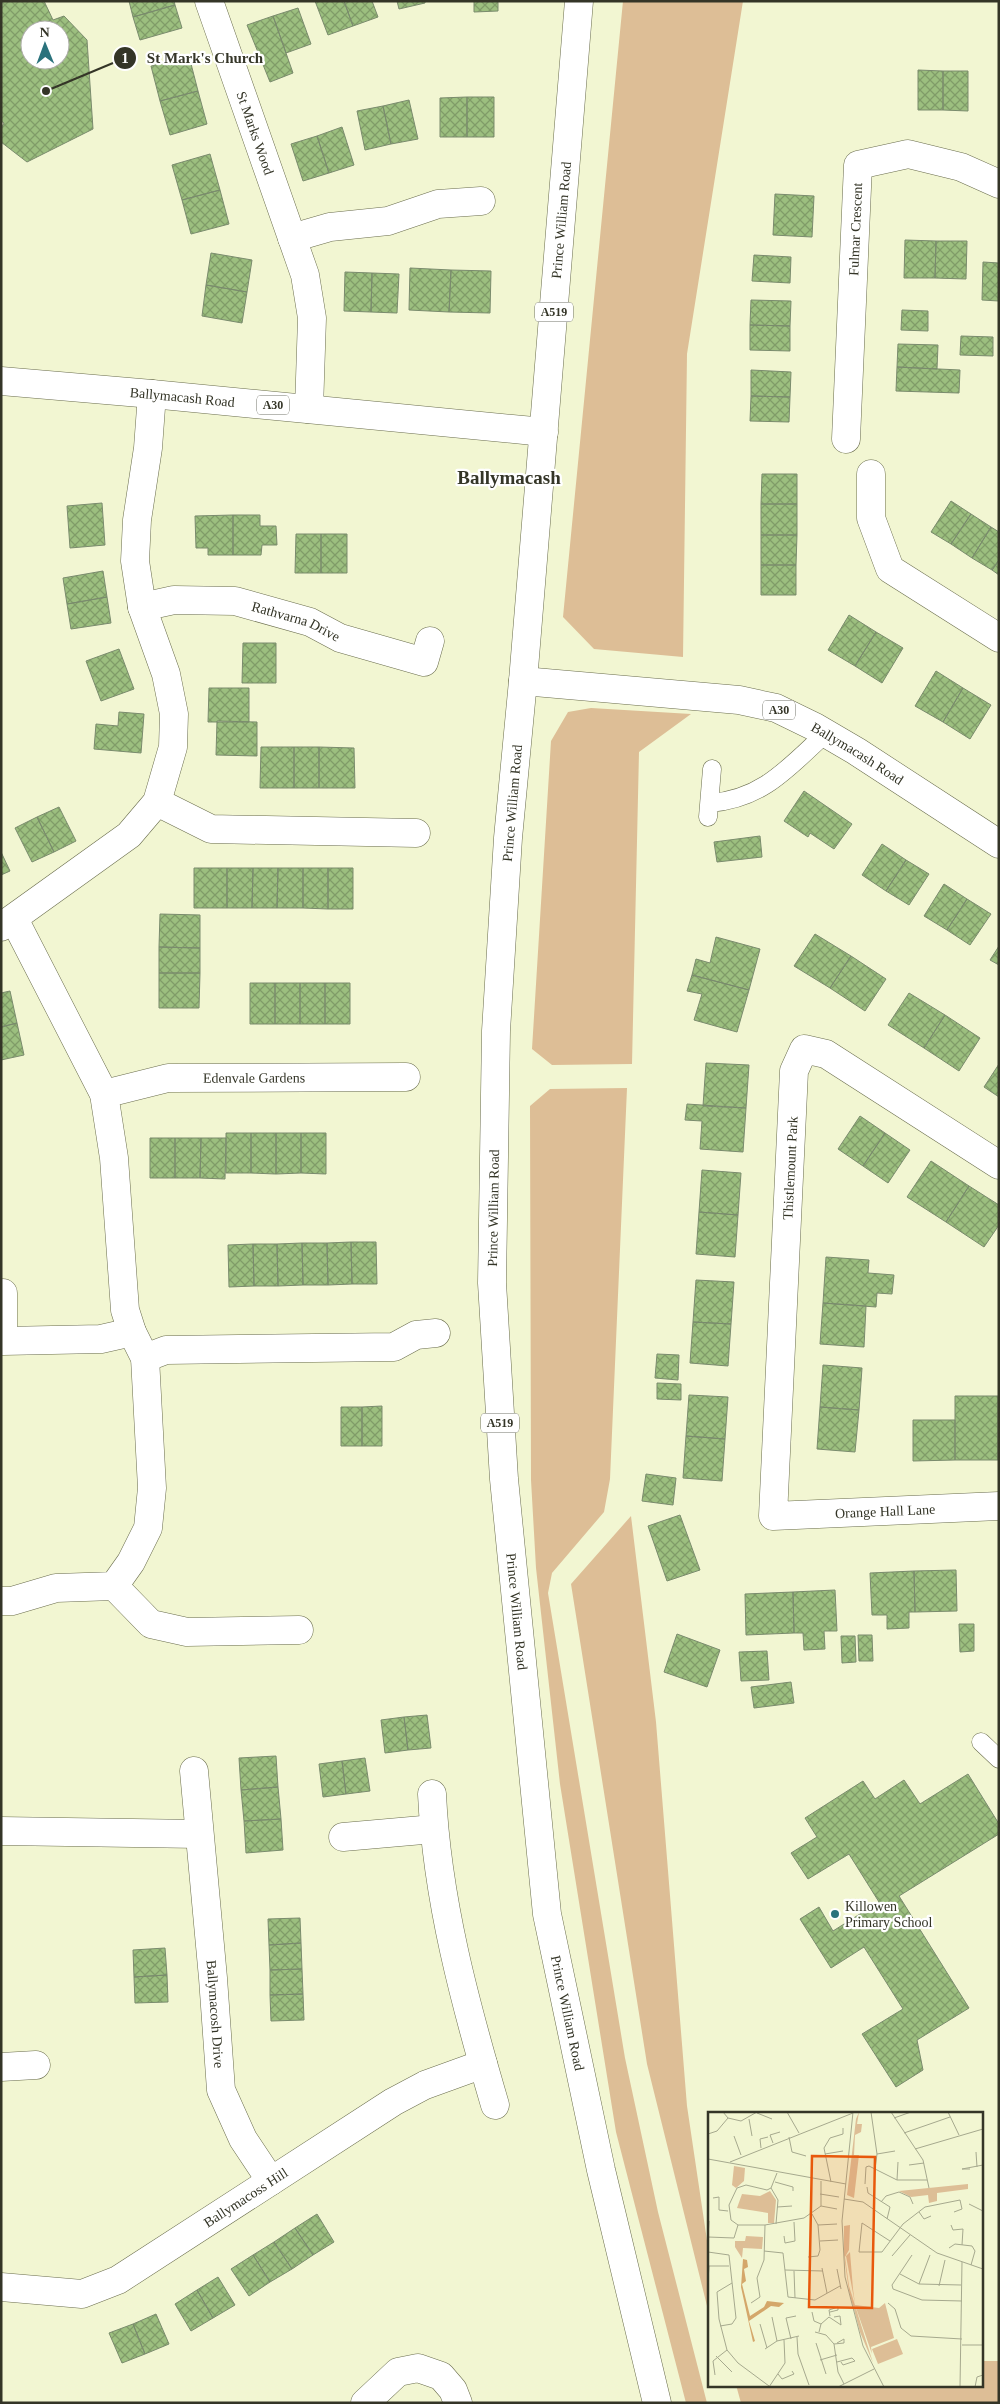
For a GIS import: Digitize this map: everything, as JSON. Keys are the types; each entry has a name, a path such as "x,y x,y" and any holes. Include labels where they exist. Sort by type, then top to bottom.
{"street":[{"name":"St Marks Wood","path":"209,1 305,275 312,318 310,409"},
{"name":"Prince William Road","path":"579,1 523,681 508,838 496,1041 492,1283 504,1479 548,1914 601,2170 657,2403"},
{"name":"Fulmar Crescent","path":"846,439 858,165 908,154 960,166 999,184"},
{"path":"292,238 330,227 388,221 438,204 481,201"},
{"name":"Ballymacash Road","path":"1,381 544,432"},
{"path":"114,1586 131,1562 148,1528 152,1488 150,1414 145,1358 132,1332 125,1310 114,1158 104,1094 8,923 129,835 157,802 173,747 174,714 166,674 142,607 135,562 137,520 148,448 152,394"},
{"path":"872,474 871,518 890,569 999,638"},
{"name":"Rathvarna Drive","path":"142,607 174,600 235,601 310,622 340,638 424,662 430,641"},
{"name":"Ballymacash Road","path":"523,681 739,700 776,708 826,733 999,844"},
{"path":"157,802 211,829 416,833"},
{"name":"Thistlemount Park","path":"773,1516 794,1072 804,1049 826,1054 999,1165"},
{"name":"Edenvale Gardens","path":"104,1094 168,1078 406,1077"},
{"path":"4,1293 4,1341 101,1339 132,1332"},
{"path":"145,1358 166,1350 394,1347 416,1335 436,1333"},
{"name":"Orange Hall Lane","path":"773,1516 999,1506"},
{"path":"1,1601 12,1601 56,1588 114,1586 152,1624 187,1632 299,1630"},
{"name":"Ballymacosh Drive","path":"194,1771 221,2090 243,2139 271,2181"},
{"path":"432,1794 434,1829 456,1969 495,2105"},
{"path":"343,1836 434,1829"},
{"path":"1,1831 199,1834"},
{"name":"Ballymacoss Hill","path":"1,2287 82,2294 118,2280 393,2102 425,2085 483,2064"},
{"path":"1,2067 36,2065"},
{"path":"365,2403 398,2372 418,2368 441,2376 453,2390 458,2403"}],"lane":[{"path":"712,769 709,810 770,784 826,733"},
{"path":"981,1742 999,1759"}],"shaded area":[{"path":"623,1 743,1 687,354 683,657 594,649 563,617"},
{"path":"591,708 691,714 639,752 632,1064 552,1065 532,1049 551,741 568,712"},
{"path":"627,1088 610,1479 604,1512 552,1573 548,1593 625,2058 658,2212 707,2403 686,2403 616,2132 560,1784 536,1568 531,1480 530,1106 550,1089"},
{"path":"631,1516 656,1722 687,2106 708,2247 708,2310 647,2064 571,1584"},
{"path":"982,2361 999,2361 999,2403 741,2403 736,2386 982,2386"}],"building":[{"path":"1,1 44,1 53,20 20,20 20,70 70,70 70,22 87,40 93,129 27,162 1,142 1,129 4,123 1,121"},
{"path":"129,1 174,1 175,5 133,17"},
{"path":"315,1 344,1 353,26 328,35"},
{"path":"344,1 372,1 378,17 353,26"},
{"path":"397,1 425,1 425,3 399,9"},
{"path":"474,1 498,1 498,11 474,12"},
{"path":"175,5 182,28 140,40 133,17"},
{"path":"298,8 311,44 286,53 273,16"},
{"path":"64,16 68,20 53,20"},
{"path":"273,16 293,73 270,82 247,25"},
{"path":"189,56 198,91 160,101 151,66"},
{"path":"918,70 943,71 943,110 918,110"},
{"path":"943,71 968,71 968,111 943,110"},
{"path":"198,91 207,124 170,135 160,101"},
{"path":"467,97 494,97 494,137 467,137"},
{"path":"467,97 467,137 440,137 440,98"},
{"path":"409,100 418,139 391,144 383,106"},
{"path":"383,106 391,144 365,150 357,111"},
{"path":"342,127 354,165 329,173 317,136"},
{"path":"317,136 329,173 303,181 291,144"},
{"path":"210,154 220,190 182,200 172,165"},
{"path":"220,190 229,224 191,234 182,200"},
{"path":"775,194 814,196 812,237 773,235"},
{"path":"905,240 936,241 935,278 904,278"},
{"path":"936,241 967,241 966,279 935,278"},
{"path":"211,253 252,260 247,292 206,285"},
{"path":"754,255 791,257 790,283 752,281"},
{"path":"983,262 999,263 999,301 982,300"},
{"path":"410,268 451,270 449,312 409,310"},
{"path":"451,270 491,271 490,313 449,312"},
{"path":"345,272 372,273 371,312 344,311"},
{"path":"372,273 399,274 397,313 371,312"},
{"path":"206,285 247,292 242,323 202,316"},
{"path":"751,300 791,301 790,326 750,325"},
{"path":"902,310 928,311 928,331 901,330"},
{"path":"750,325 790,326 790,351 750,350"},
{"path":"961,336 993,337 993,356 960,355"},
{"path":"898,344 938,345 937,369 897,367"},
{"path":"897,367 960,370 959,393 896,391"},
{"path":"751,370 791,372 790,397 751,396"},
{"path":"751,396 790,397 789,422 750,421"},
{"path":"762,474 797,474 797,504 761,504"},
{"path":"951,501 971,514 951,544 931,532"},
{"path":"102,503 105,545 70,548 67,506"},
{"path":"761,504 797,504 797,535 761,535"},
{"path":"971,514 991,527 972,558 951,544"},
{"path":"233,515 233,555 208,555 208,548 196,548 195,516"},
{"path":"233,515 260,515 260,526 276,526 277,545 262,545 261,555 233,555"},
{"path":"991,527 999,532 999,560 992,570 972,558"},
{"path":"296,534 321,534 321,573 295,573"},
{"path":"321,534 347,534 347,573 321,573"},
{"path":"761,535 797,535 796,565 761,565"},
{"path":"999,560 999,575 992,570"},
{"path":"761,565 796,565 796,595 761,595"},
{"path":"103,571 107,597 67,604 63,578"},
{"path":"107,597 111,623 71,629 67,604"},
{"path":"849,615 876,632 855,666 828,650"},
{"path":"876,632 903,648 882,683 855,666"},
{"path":"243,643 276,643 276,683 242,683"},
{"path":"119,649 134,689 101,701 86,661"},
{"path":"936,671 963,688 943,722 915,706"},
{"path":"209,688 249,688 249,722 208,722"},
{"path":"963,688 991,705 970,739 943,722"},
{"path":"119,712 144,714 141,753 94,749 96,724 118,726"},
{"path":"217,721 257,722 257,756 216,755"},
{"path":"261,747 294,747 294,788 260,788"},
{"path":"294,747 319,747 319,788 294,788"},
{"path":"319,747 354,748 355,788 319,788"},
{"path":"804,791 852,824 834,849 810,833 808,837 784,821"},
{"path":"59,807 76,841 54,852 37,817"},
{"path":"37,817 54,852 32,862 15,828"},
{"path":"760,836 762,857 717,862 714,842"},
{"path":"882,844 906,860 886,891 862,875"},
{"path":"1,852 10,871 1,875"},
{"path":"906,860 929,874 909,905 886,891"},
{"path":"194,868 227,868 227,908 194,908"},
{"path":"227,868 253,868 252,908 227,908"},
{"path":"253,868 278,868 277,908 252,908"},
{"path":"278,868 303,868 303,908 277,908"},
{"path":"303,868 328,868 328,909 303,908"},
{"path":"328,868 353,868 353,909 328,909"},
{"path":"944,884 967,899 947,930 924,916"},
{"path":"967,899 991,914 970,945 947,930"},
{"path":"160,914 200,915 200,948 159,947"},
{"path":"815,934 851,956 830,988 794,966"},
{"path":"716,937 760,949 749,990 692,975 696,959 710,963"},
{"path":"999,946 999,965 990,960"},
{"path":"159,947 200,948 200,973 159,973"},
{"path":"851,956 886,979 865,1011 830,988"},
{"path":"159,973 200,973 199,1008 159,1008"},
{"path":"692,975 749,990 737,1032 694,1020 702,994 687,991"},
{"path":"250,983 275,983 275,1024 250,1024"},
{"path":"275,983 300,983 300,1024 275,1024"},
{"path":"300,983 325,983 325,1024 300,1024"},
{"path":"325,983 350,983 350,1024 325,1024"},
{"path":"10,991 17,1023 1,1027 1,993"},
{"path":"909,993 945,1015 924,1048 888,1025"},
{"path":"945,1015 980,1038 959,1071 924,1048"},
{"path":"17,1023 24,1055 1,1060 1,1027"},
{"path":"706,1063 749,1065 746,1108 703,1106"},
{"path":"999,1064 999,1097 984,1087"},
{"path":"687,1104 746,1108 743,1152 700,1149 702,1121 685,1120"},
{"path":"860,1116 885,1133 863,1166 838,1149"},
{"path":"226,1133 251,1133 251,1173 226,1173"},
{"path":"251,1133 276,1133 276,1174 251,1173"},
{"path":"276,1133 301,1133 301,1173 276,1174"},
{"path":"301,1133 326,1133 326,1174 301,1173"},
{"path":"885,1133 910,1150 888,1183 863,1166"},
{"path":"150,1138 175,1138 175,1178 150,1178"},
{"path":"175,1138 201,1138 200,1178 175,1178"},
{"path":"201,1138 226,1138 225,1179 200,1178"},
{"path":"931,1161 969,1186 946,1222 907,1197"},
{"path":"702,1170 741,1173 738,1215 699,1212"},
{"path":"969,1186 999,1205 999,1225 984,1247 946,1222"},
{"path":"699,1212 738,1215 735,1257 696,1254"},
{"path":"351,1242 376,1242 377,1284 352,1284"},
{"path":"351,1242 352,1284 328,1285 327,1243"},
{"path":"302,1243 327,1243 328,1285 303,1285"},
{"path":"302,1243 303,1285 278,1286 277,1244"},
{"path":"253,1244 277,1244 278,1286 254,1286"},
{"path":"253,1244 254,1286 229,1287 228,1245"},
{"path":"826,1257 869,1260 868,1273 894,1275 892,1294 877,1293 876,1307 823,1303"},
{"path":"696,1280 734,1282 731,1324 693,1322"},
{"path":"823,1303 866,1306 864,1347 820,1344"},
{"path":"693,1322 731,1324 728,1366 690,1363"},
{"path":"657,1354 679,1355 678,1380 655,1378"},
{"path":"823,1365 862,1368 859,1410 820,1407"},
{"path":"657,1383 681,1384 681,1400 657,1399"},
{"path":"689,1395 728,1397 725,1439 686,1436"},
{"path":"955,1396 998,1396 998,1460 955,1460"},
{"path":"382,1406 382,1446 362,1446 362,1407"},
{"path":"341,1407 362,1407 362,1446 341,1446"},
{"path":"820,1407 859,1410 855,1452 817,1449"},
{"path":"913,1420 955,1420 955,1460 913,1461"},
{"path":"686,1436 725,1439 722,1481 683,1478"},
{"path":"646,1474 676,1478 673,1505 642,1501"},
{"path":"680,1515 700,1570 667,1581 648,1526"},
{"path":"956,1570 957,1611 915,1612 914,1571"},
{"path":"914,1571 915,1612 909,1612 909,1628 887,1629 887,1615 872,1615 870,1573"},
{"path":"835,1590 837,1631 824,1631 825,1649 804,1650 803,1633 794,1633 793,1592"},
{"path":"793,1592 794,1633 746,1635 745,1594"},
{"path":"959,1624 974,1624 974,1651 960,1652"},
{"path":"677,1634 720,1650 707,1687 664,1672"},
{"path":"858,1635 872,1635 873,1661 859,1661"},
{"path":"841,1636 855,1636 856,1662 842,1663"},
{"path":"767,1651 769,1680 741,1681 739,1652"},
{"path":"791,1682 794,1703 754,1708 751,1687"},
{"path":"427,1715 431,1748 408,1750 404,1717"},
{"path":"404,1717 408,1750 385,1753 381,1720"},
{"path":"276,1756 278,1787 241,1790 239,1758"},
{"path":"365,1758 370,1791 346,1794 342,1761"},
{"path":"342,1761 346,1794 323,1797 319,1764"},
{"path":"968,1774 999,1824 999,1834 899,1896 969,2008 917,2040 923,2070 896,2087 862,2034 903,2009 864,1947 831,1968 800,1919 819,1907 833,1931 879,1902 849,1854 808,1879 791,1853 817,1837 805,1818 863,1781 875,1799 904,1780 920,1804"},
{"path":"278,1787 281,1819 244,1821 241,1790"},
{"path":"281,1819 283,1850 246,1853 244,1821"},
{"path":"300,1918 301,1943 269,1945 268,1919"},
{"path":"301,1943 302,1969 270,1970 269,1945"},
{"path":"165,1948 167,1975 134,1977 133,1950"},
{"path":"302,1969 303,1994 270,1995 270,1970"},
{"path":"167,1975 168,2002 135,2003 134,1977"},
{"path":"303,1994 304,2020 271,2021 270,1995"},
{"path":"317,2214 334,2242 313,2255 295,2228"},
{"path":"295,2228 313,2255 292,2269 274,2242"},
{"path":"274,2242 292,2269 270,2282 253,2255"},
{"path":"253,2255 270,2282 249,2296 231,2269"},
{"path":"218,2277 235,2305 213,2318 197,2290"},
{"path":"197,2290 213,2318 191,2331 175,2304"},
{"path":"156,2314 169,2344 145,2354 133,2324"},
{"path":"133,2324 145,2354 122,2363 109,2333"}],"place":[{"name":"St Mark's Church","path":"46,91"},
{"name":"Killowen Primary School","path":"835,1914"}],"district":[{"name":"Ballymacash","path":"509,477"}]}
